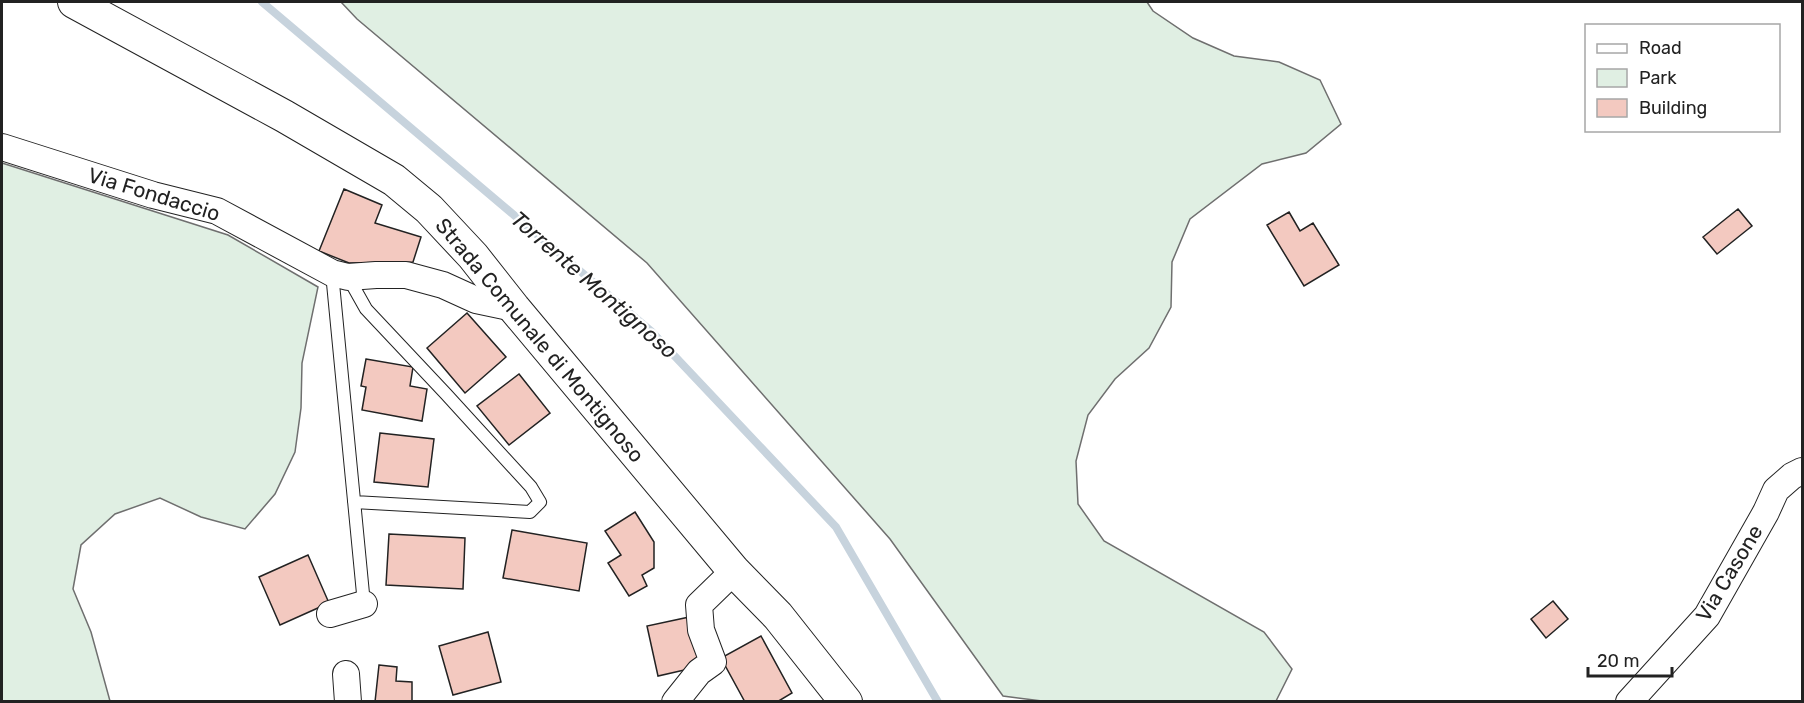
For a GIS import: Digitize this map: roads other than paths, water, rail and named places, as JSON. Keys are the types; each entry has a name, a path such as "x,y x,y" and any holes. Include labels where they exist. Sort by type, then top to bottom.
{"street":[{"name":"Strada Comunale di Montignoso","path":"74,2 274,110 394,180 429,209 473,256 734,571 777,616 846,702"},
{"name":"Via Fondaccio","path":"2,147 153,195 217,212 340,275 406,275 443,285 476,300 514,308"},
{"name":"Via Casone","path":"1629,702 1707,616 1776,490 1792,476 1803,471"},
{"path":"675,702 699,672 713,662 701,630 699,604 734,571"},
{"path":"330,614 364,603"},
{"path":"346,675 348,702"}],"lane":[{"path":"340,275 366,309 531,487 540,502 530,512 354,502"},
{"path":"340,275 354,502 364,603"}],"waterway":[{"name":"Torrente Montignoso","path":"262,2 651,331 836,527 938,702"}]}
